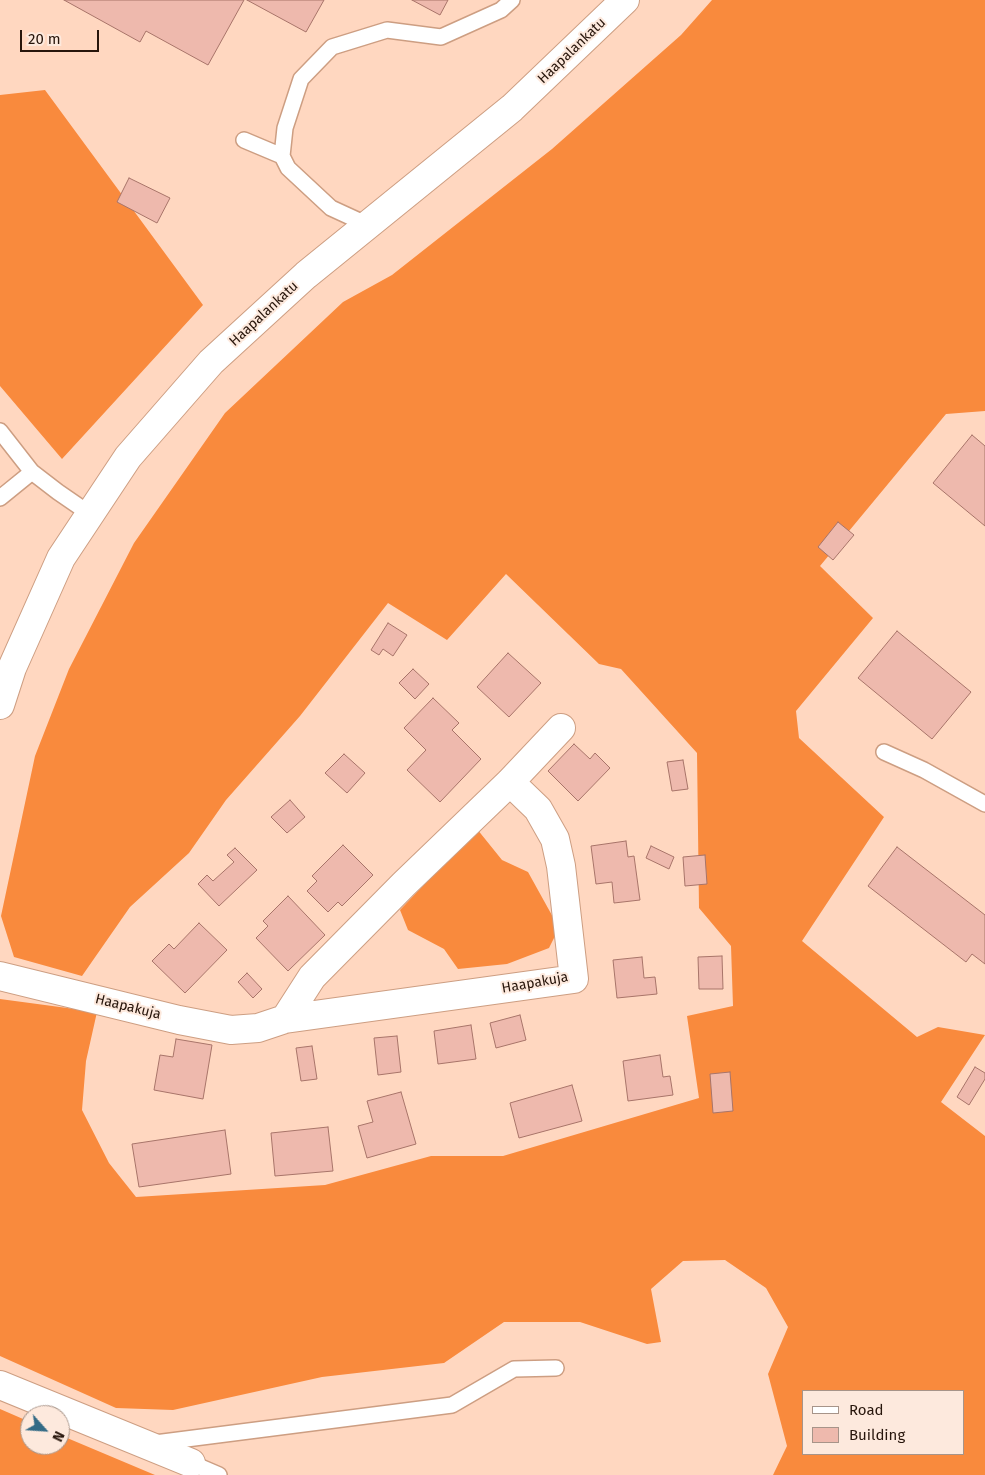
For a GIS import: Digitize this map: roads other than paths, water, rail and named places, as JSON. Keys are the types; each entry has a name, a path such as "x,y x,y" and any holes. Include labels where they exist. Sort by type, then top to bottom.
{"street":[{"name":"Haapalankatu","path":"0,705 12,668 61,558 128,457 211,362 306,275 512,108 626,0"},
{"path":"285,1019 312,977 404,884 510,782 561,728"},
{"name":"Haapakuja","path":"0,976 179,1020 230,1030 258,1028 285,1019 574,979 561,866 555,839 538,809 510,782"},
{"path":"0,1385 145,1445 191,1469"}],"lane":[{"path":"368,225 332,208 288,168 282,156 285,128 301,79 332,47 387,30 441,37 501,10 512,0"},
{"path":"244,140 282,156"},
{"path":"0,431 32,472 90,514"},
{"path":"0,498 32,472"},
{"path":"884,752 924,770 985,804"},
{"path":"145,1445 452,1405 514,1369 556,1368"},
{"path":"191,1469 218,1475"}]}
